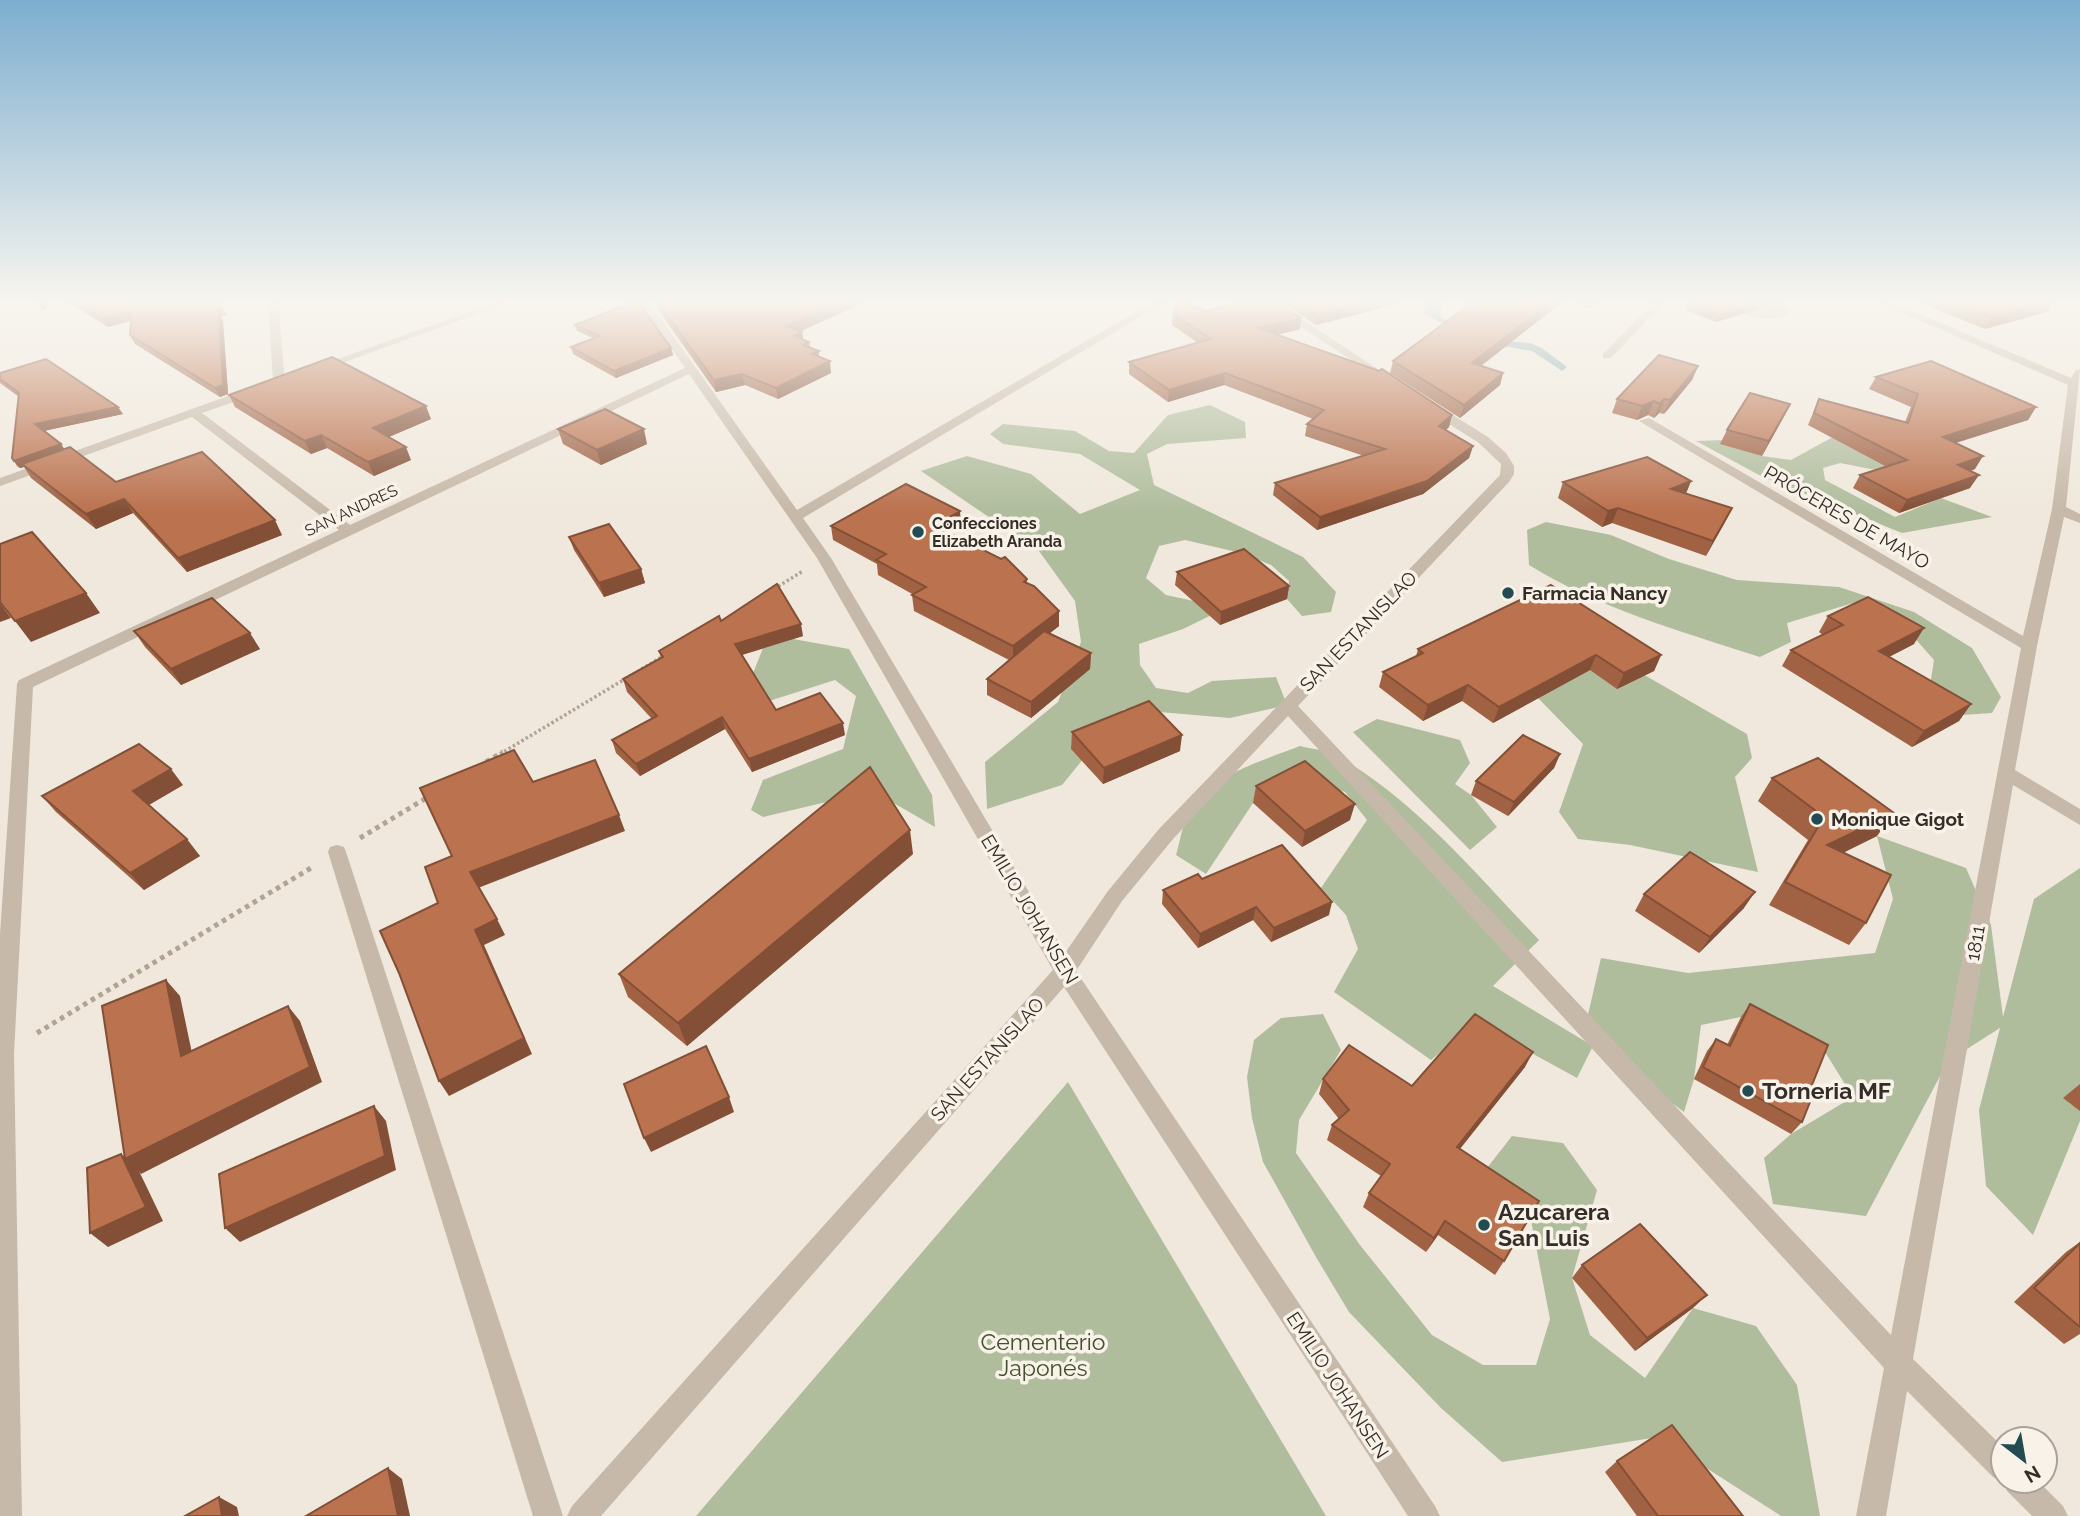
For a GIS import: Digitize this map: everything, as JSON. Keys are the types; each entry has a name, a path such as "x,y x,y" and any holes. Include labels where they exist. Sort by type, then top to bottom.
{"street":[{"path":"278,370 279,382"},
{"path":"305,373 314,370"},
{"name":"SAN ANDRES","path":"2,1054 25,684 689,370"},
{"name":"EMILIO JOHANSEN","path":"694,370 824,558 1065,971 1425,1516"},
{"path":"797,516 1046,370"},
{"path":"1374,370 1399,386"},
{"path":"2056,370 2077,378"},
{"path":"0,482 292,377"},
{"name":"1811","path":"1871,1516 2029,646 2059,509 2077,378"},
{"name":"SAN ESTANISLAO","path":"582,1516 1065,971 1115,895 1140,863 1504,479 1509,472 1508,465 1489,445 1421,401"},
{"path":"194,413 349,531"},
{"name":"PRÓCERES DE MAYO","path":"1645,421 2029,646"},
{"path":"2059,509 2080,519"},
{"path":"1287,705 1899,1364 1989,1453"},
{"path":"2006,772 2080,818"},
{"path":"337,852 548,1516"},
{"path":"2,1054 7,1516"},
{"path":"2031,1495 2053,1516"}],"path":[{"path":"765,594 824,558"},
{"path":"480,766 670,651"},
{"path":"2,1054 432,795"}],"green space":[{"path":"1210,405 1245,422 1246,438 1167,444 1147,454 1154,485 1303,557 1336,592 1331,612 1302,616 1287,599 1289,581 1271,565 1241,553 1185,540 1159,546 1146,578 1166,595 1226,608 1183,629 1139,644 1140,665 1156,688 1188,693 1212,681 1276,677 1287,705 1230,718 1124,709 1062,785 987,809 985,762 1058,702 1081,642 1075,601 1039,551 921,471 967,456 1031,474 1080,514 1140,490 1080,454 1003,444 990,434 1003,424 1075,431 1109,451 1134,453 1168,415"},
{"path":"1849,419 1896,474 1840,463 1823,468 1825,480 1895,517 1941,498 1992,517 1902,533 1761,476 1696,441 1723,440 1762,456 1791,460 1831,438"},
{"path":"1546,522 1611,535 1669,559 1737,580 1839,587 1914,612 1972,648 2001,697 1992,713 1962,715 1928,698 1934,660 1895,616 1863,600 1787,623 1791,642 1760,657 1612,607 1529,565 1527,530"},
{"path":"793,639 849,649 932,795 935,827 873,791 763,817 751,810 763,780 843,749 856,696 835,680 738,711 763,648"},
{"path":"1627,665 1747,734 1752,758 1735,777 1758,872 1630,845 1578,839 1559,812 1583,744 1538,698 1561,669"},
{"path":"1377,719 1460,740 1470,763 1455,784 1471,795 1497,827 1470,850 1353,732"},
{"path":"1300,746 1336,755 1393,794 1469,865 1539,940 1493,986 1593,1046 1577,1078 1491,1031 1468,1029 1431,1060 1334,992 1358,949 1346,915 1321,888 1367,820 1345,792 1301,778 1253,803 1206,874 1176,855 1187,818 1198,800 1209,789 1238,771"},
{"path":"1877,836 1966,868 1991,925 2003,1017 2034,899 2080,868 2080,1121 2033,1235 1986,1186 1979,1110 2000,1028 1948,1061 1866,1216 1773,1204 1764,1158 1791,1134 1853,1097 1825,1052 1741,1017 1701,1025 1694,1079 1684,1112 1607,1055 1587,1019 1601,958 1688,973 1875,953 1893,899"},
{"path":"1323,1014 1341,1050 1299,1120 1296,1153 1360,1245 1432,1335 1483,1365 1536,1365 1550,1319 1530,1215 1487,1168 1512,1136 1563,1143 1597,1190 1572,1278 1590,1335 1645,1378 1693,1308 1756,1326 1797,1385 1820,1516 1781,1516 1658,1437 1502,1462 1441,1408 1349,1312 1263,1162 1252,1118 1247,1077 1254,1040 1281,1018"},
{"name":"Cementerio Japonés","path":"1068,1082 1326,1516 696,1516"}],"building":[{"path":"11,370 62,370 118,407 35,424 61,444 14,461 12,458 19,393 0,379 0,373"},
{"path":"186,370 222,370 223,385 215,388"},
{"path":"297,370 356,370 426,406 373,428 406,447 368,462 321,435 305,441 229,395"},
{"path":"707,370 813,370 776,388 742,374 714,380"},
{"path":"1140,370 1383,370 1452,415 1439,426 1473,446 1427,481 1320,517 1275,483 1385,449 1307,424 1324,410 1225,373 1169,390"},
{"path":"1407,370 1493,370 1503,373 1464,405"},
{"path":"1645,370 1695,370 1670,400 1664,399 1660,404 1654,401 1642,406 1617,399"},
{"path":"1901,370 1951,370 2036,407 1943,437 1983,456 1958,465 1979,475 1907,500 1860,475 1907,460 1814,413 1819,399 1908,423 1918,394 1876,377"},
{"path":"1750,393 1790,404 1769,441 1727,430"},
{"path":"605,409 644,429 597,450 558,429"},
{"path":"70,447 116,482 202,452 275,520 178,558 124,499 86,514 22,464"},
{"path":"1647,457 1691,481 1671,489 1732,508 1713,541 1618,508 1608,511 1563,482"},
{"path":"906,484 960,511 935,526 1001,559 1005,557 1027,579 1024,582 1034,586 1059,611 1013,646 912,595 926,587 876,560 886,554 831,526"},
{"path":"609,524 641,569 599,583 569,537"},
{"path":"32,532 86,593 15,621 0,602 0,544"},
{"path":"1244,549 1289,586 1221,612 1177,572"},
{"path":"777,584 801,624 735,644 776,710 820,693 843,723 749,759 722,717 636,764 612,740 657,716 623,679 663,657 659,651 719,616 721,621"},
{"path":"1551,585 1661,655 1624,673 1596,655 1499,707 1468,685 1428,705 1383,672 1423,653 1418,649"},
{"path":"1868,597 1924,628 1879,651 1971,704 1924,731 1791,650 1843,625 1828,616"},
{"path":"212,598 250,633 171,669 134,631"},
{"path":"1044,631 1091,653 1031,702 987,679"},
{"path":"1149,701 1182,735 1104,768 1072,732"},
{"path":"1523,735 1560,754 1514,802 1476,781"},
{"path":"139,744 171,769 133,791 187,839 130,873 42,796"},
{"path":"514,750 533,782 595,760 619,815 470,872 497,919 475,930 524,1038 439,1081 399,973 380,931 438,903 425,867 452,856 420,788"},
{"path":"1818,758 1894,813 1827,845 1891,875 1866,923 1785,882 1824,817 1772,778"},
{"path":"1305,761 1355,804 1305,831 1256,786"},
{"path":"870,767 910,830 678,1023 619,974"},
{"path":"1282,845 1332,902 1274,928 1256,907 1200,934 1163,890 1198,874 1202,879"},
{"path":"1690,852 1755,892 1710,937 1644,894"},
{"path":"166,980 181,1056 288,1006 310,1067 125,1159 102,1006"},
{"path":"1750,1004 1828,1045 1810,1090 1814,1092 1802,1122 1703,1067 1716,1039 1730,1046"},
{"path":"1475,1014 1533,1052 1457,1147 1539,1201 1504,1261 1445,1221 1434,1238 1369,1193 1390,1164 1332,1125 1349,1110 1323,1079 1349,1045 1412,1086"},
{"path":"706,1046 729,1097 644,1138 624,1084"},
{"path":"374,1106 385,1156 225,1228 219,1174"},
{"path":"121,1154 146,1207 90,1233 87,1168"},
{"path":"1640,1224 1707,1295 1647,1338 1582,1265"},
{"path":"2080,1243 2080,1327 2034,1288"},
{"path":"1672,1425 1743,1516 1658,1516 1617,1461"},
{"path":"388,1468 398,1516 306,1516"},
{"path":"219,1497 222,1516 185,1516"}],"place":[{"name":"Confecciones Elizabeth Aranda","path":"918,532"},
{"name":"Farmacia Nancy","path":"1508,593"},
{"name":"Monique Gigot","path":"1817,819"},
{"name":"Torneria MF","path":"1748,1091"},
{"name":"Azucarera San Luis","path":"1484,1225"}]}
